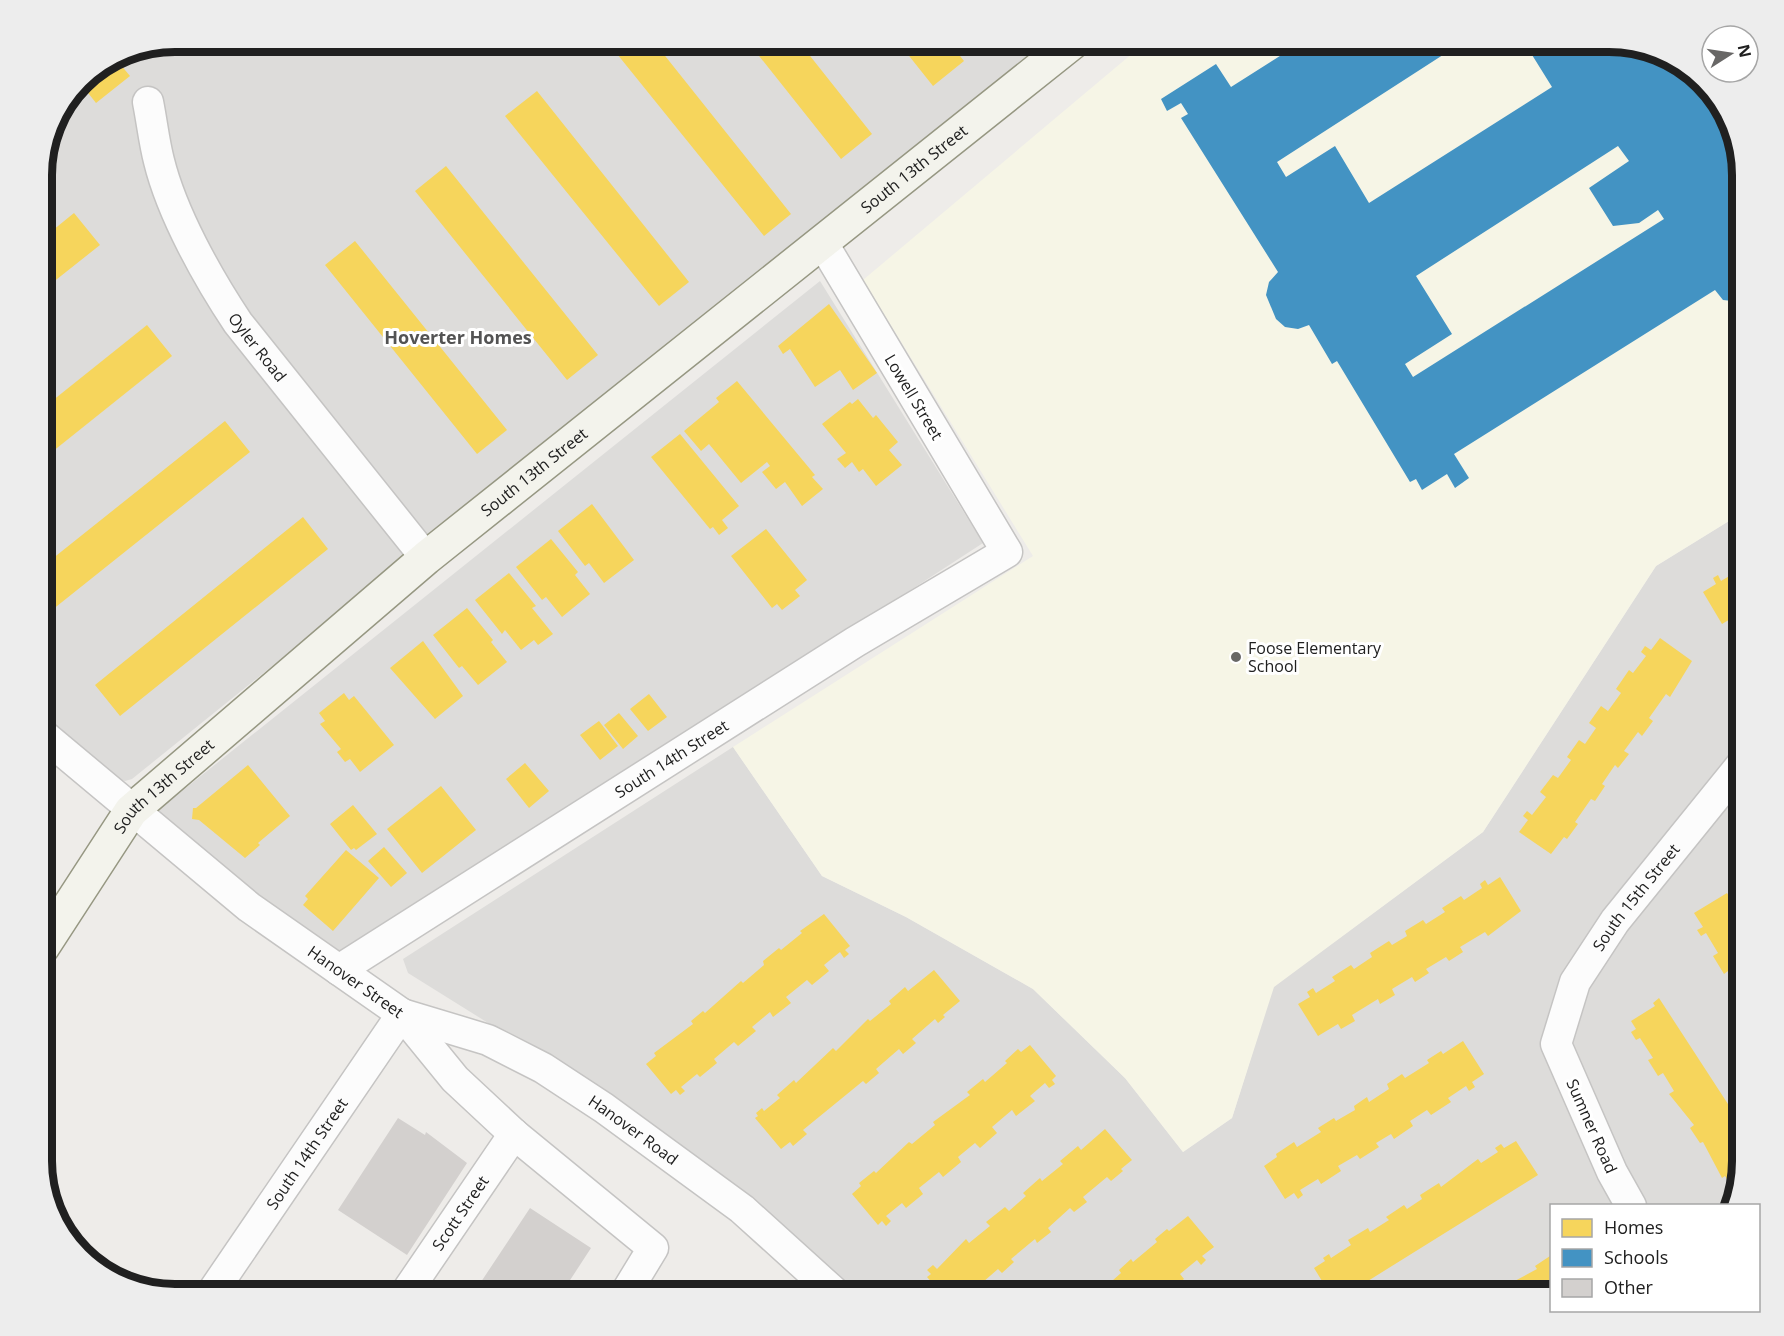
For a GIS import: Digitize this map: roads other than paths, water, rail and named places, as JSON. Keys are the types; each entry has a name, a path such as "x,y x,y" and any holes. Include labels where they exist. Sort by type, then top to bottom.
{"street":[{"name":"South 13th Street","path":"53,931 131,811 426,558 1060,52"},
{"name":"Oyler Road","path":"148,102 159,163 183,225 212,283 238,323 426,558"},
{"name":"Lowell Street","path":"822,242 1007,552"},
{"name":"South 14th Street","path":"339,970 855,642 1007,552"},
{"name":"Hanover Street","path":"53,744 131,811 249,907 402,1014 455,1079 514,1134 653,1248 632,1283"},
{"name":"South 15th Street","path":"1556,1044 1575,982 1610,929 1732,776"},
{"name":"South 14th Street","path":"219,1283 402,1014"},
{"name":"Hanover Road","path":"402,1014 488,1040 543,1068 596,1102 742,1209 824,1283"},
{"name":"Sumner Road","path":"1556,1044 1612,1172 1630,1204"},
{"name":"Scott Street","path":"412,1283 514,1134"}],"place":[{"name":"Foose Elementary School","path":"1236,657"}],"district":[{"name":"Hoverter Homes","path":"458,337"}]}
